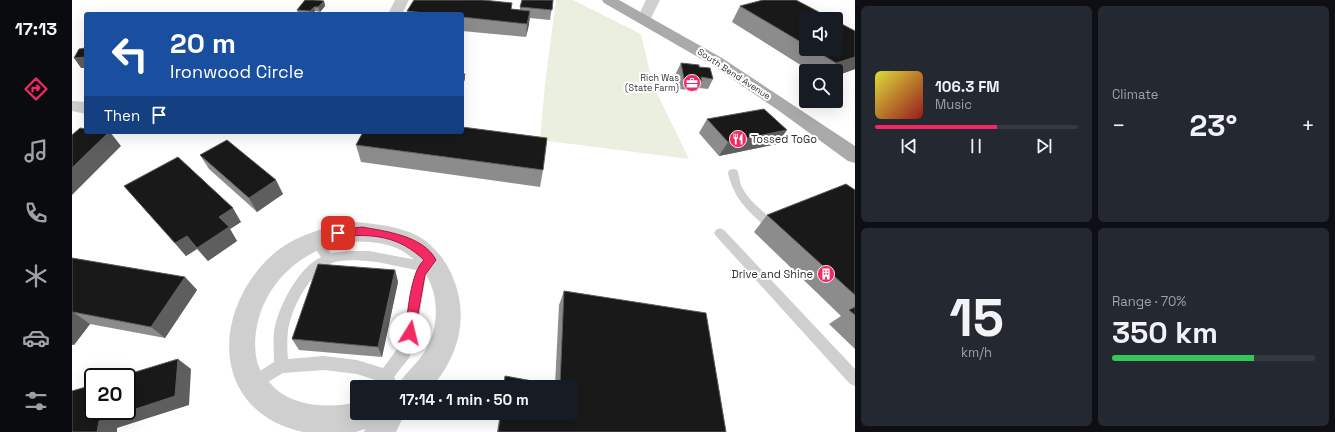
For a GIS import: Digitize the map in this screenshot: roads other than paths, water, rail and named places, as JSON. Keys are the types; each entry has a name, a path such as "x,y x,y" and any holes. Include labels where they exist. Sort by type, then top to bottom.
{"main road":[{"name":"South Bend Avenue","path":"609,0 716,61 855,156"}],"street":[{"path":"396,12 402,0"},
{"path":"644,19 653,0"},
{"path":"72,106 84,108"},
{"path":"350,418 340,420 320,421 300,417 288,421 253,384 245,368 241,352 242,328 250,300 271,271 285,258 322,249 338,233 362,231 378,232 393,236 407,241 420,250 428,263 439,272 445,286 449,317 446,334 439,352 429,368 418,380"},
{"path":"379,432 386,420"}],"lane":[{"path":"733,173 736,186 739,191 753,208 771,224"},
{"path":"720,233 855,379"},
{"path":"281,366 281,331 296,291 307,277 322,249"},
{"path":"390,380 408,345 419,280 428,263"},
{"path":"253,384 281,366 324,362 357,367 387,380"}],"place":[{"name":"Rich Was (State Farm)","path":"692,83"},
{"name":"Tossed ToGo","path":"738,139"},
{"name":"Drive and Shine","path":"826,274"}]}
